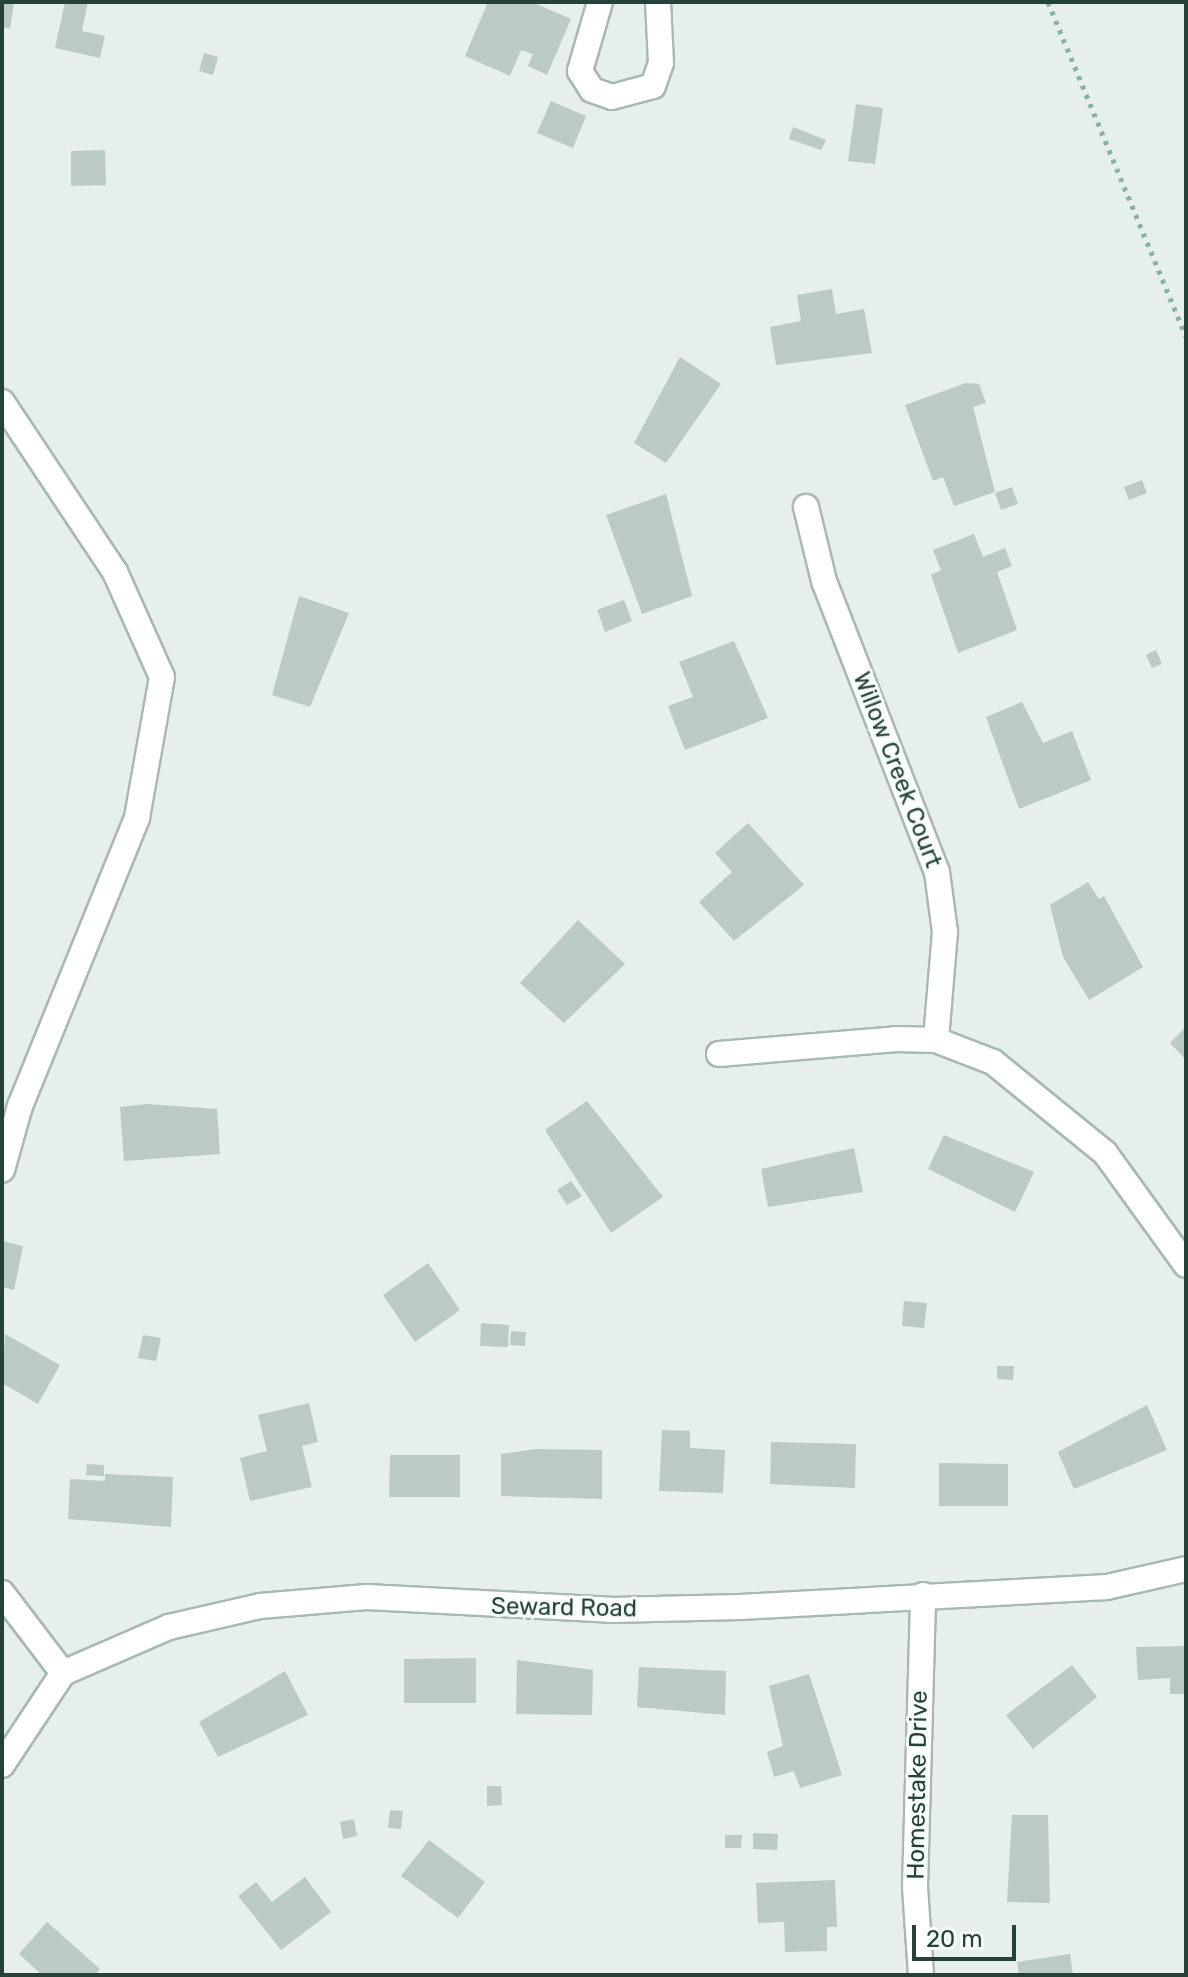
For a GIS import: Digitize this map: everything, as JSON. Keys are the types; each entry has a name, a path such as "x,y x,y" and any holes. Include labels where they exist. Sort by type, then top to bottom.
{"street":[{"path":"600,2 580,71 592,90 612,97 653,86 661,63 658,2"},
{"path":"2,402 115,572 162,677 137,818 20,1106 2,1170"},
{"name":"Willow Creek Court","path":"806,507 824,581 937,872 945,932 936,1040"},
{"path":"719,1054 936,1040 993,1062 1074,1122 1135,1186 1186,1265"},
{"name":"Seward Road","path":"63,1673 169,1627 311,1601 611,1610 1107,1587 1186,1569"},
{"path":"2,1593 63,1673 2,1765"},
{"name":"Homestake Drive","path":"921,1975 915,1887 923,1595"}],"path":[{"path":"1048,2 1186,336"}],"building":[{"path":"2,2 14,2 10,29 2,27"},
{"path":"65,2 88,2 82,31 105,36 100,58 55,48"},
{"path":"488,2 532,2 571,19 547,75 528,66 533,54 521,50 510,76 465,56"},
{"path":"204,53 218,57 213,75 199,71"},
{"path":"551,101 586,116 573,148 537,133"},
{"path":"856,104 883,108 875,164 848,161"},
{"path":"793,127 826,140 821,150 789,139"},
{"path":"105,150 106,185 71,186 71,151"},
{"path":"832,289 836,314 864,309 872,353 776,365 770,327 801,321 797,295"},
{"path":"680,357 721,384 666,463 634,443"},
{"path":"966,383 979,384 986,403 973,407 995,492 954,506 943,477 933,481 905,405"},
{"path":"1142,480 1147,493 1129,500 1124,487"},
{"path":"1012,487 1018,504 1001,510 995,493"},
{"path":"666,494 692,596 642,614 606,515"},
{"path":"974,534 983,557 1005,548 1012,566 997,572 1017,630 958,653 931,575 941,570 933,550"},
{"path":"299,596 349,613 310,707 272,695"},
{"path":"624,600 632,621 605,632 597,610"},
{"path":"734,641 768,718 685,750 668,706 693,697 679,662"},
{"path":"1156,650 1162,664 1152,668 1146,655"},
{"path":"1022,702 1043,743 1072,731 1091,780 1019,809 986,717"},
{"path":"748,823 804,885 734,941 699,902 732,872 715,853"},
{"path":"1088,882 1099,899 1104,896 1143,967 1089,1000 1063,957 1050,905"},
{"path":"578,920 625,964 564,1023 520,983"},
{"path":"1186,1027 1186,1060 1170,1043"},
{"path":"587,1101 663,1197 611,1233 545,1130"},
{"path":"147,1104 217,1109 220,1154 124,1161 120,1107"},
{"path":"944,1135 1034,1172 1015,1212 928,1169"},
{"path":"854,1148 863,1192 768,1207 761,1169"},
{"path":"571,1181 582,1196 567,1205 557,1190"},
{"path":"2,1241 23,1246 14,1290 2,1287"},
{"path":"428,1263 460,1310 415,1342 383,1295"},
{"path":"904,1301 927,1303 924,1328 902,1326"},
{"path":"481,1323 509,1325 508,1347 480,1346"},
{"path":"511,1331 526,1332 525,1346 510,1345"},
{"path":"5,1334 60,1365 38,1404 2,1383"},
{"path":"143,1335 161,1338 156,1361 138,1358"},
{"path":"997,1366 1014,1366 1013,1380 997,1379"},
{"path":"309,1403 318,1442 302,1446 312,1487 250,1501 240,1458 267,1451 258,1415"},
{"path":"1147,1405 1167,1450 1074,1489 1058,1452"},
{"path":"662,1430 690,1431 690,1448 725,1450 723,1493 659,1491"},
{"path":"771,1442 856,1444 855,1488 770,1484"},
{"path":"535,1449 602,1450 602,1499 501,1496 501,1454"},
{"path":"390,1455 460,1455 460,1497 389,1497"},
{"path":"939,1463 1008,1464 1008,1506 939,1506"},
{"path":"87,1464 104,1465 104,1476 86,1475"},
{"path":"105,1474 173,1477 171,1527 68,1519 70,1479 105,1481"},
{"path":"1186,1646 1186,1694 1170,1694 1170,1678 1138,1680 1136,1647"},
{"path":"476,1658 476,1703 404,1703 404,1659"},
{"path":"517,1660 593,1670 592,1715 516,1714"},
{"path":"1072,1665 1097,1697 1033,1749 1006,1715"},
{"path":"639,1667 726,1671 725,1715 637,1707"},
{"path":"285,1671 308,1715 218,1757 199,1722"},
{"path":"809,1674 842,1775 800,1788 794,1771 774,1777 767,1752 783,1746 769,1686"},
{"path":"487,1786 501,1786 502,1805 487,1806"},
{"path":"390,1810 403,1811 401,1829 388,1828"},
{"path":"1012,1815 1048,1815 1050,1903 1007,1902"},
{"path":"354,1819 357,1836 343,1839 340,1822"},
{"path":"753,1833 778,1834 777,1850 753,1849"},
{"path":"725,1835 742,1835 741,1848 725,1848"},
{"path":"429,1840 485,1882 458,1918 401,1876"},
{"path":"305,1877 331,1912 281,1950 238,1896 256,1882 272,1902"},
{"path":"835,1880 837,1927 827,1927 827,1951 785,1952 784,1922 758,1923 756,1883"},
{"path":"47,1922 100,1969 95,1975 42,1975 19,1954"},
{"path":"1070,1954 1073,1975 1019,1975 1017,1962"}]}
